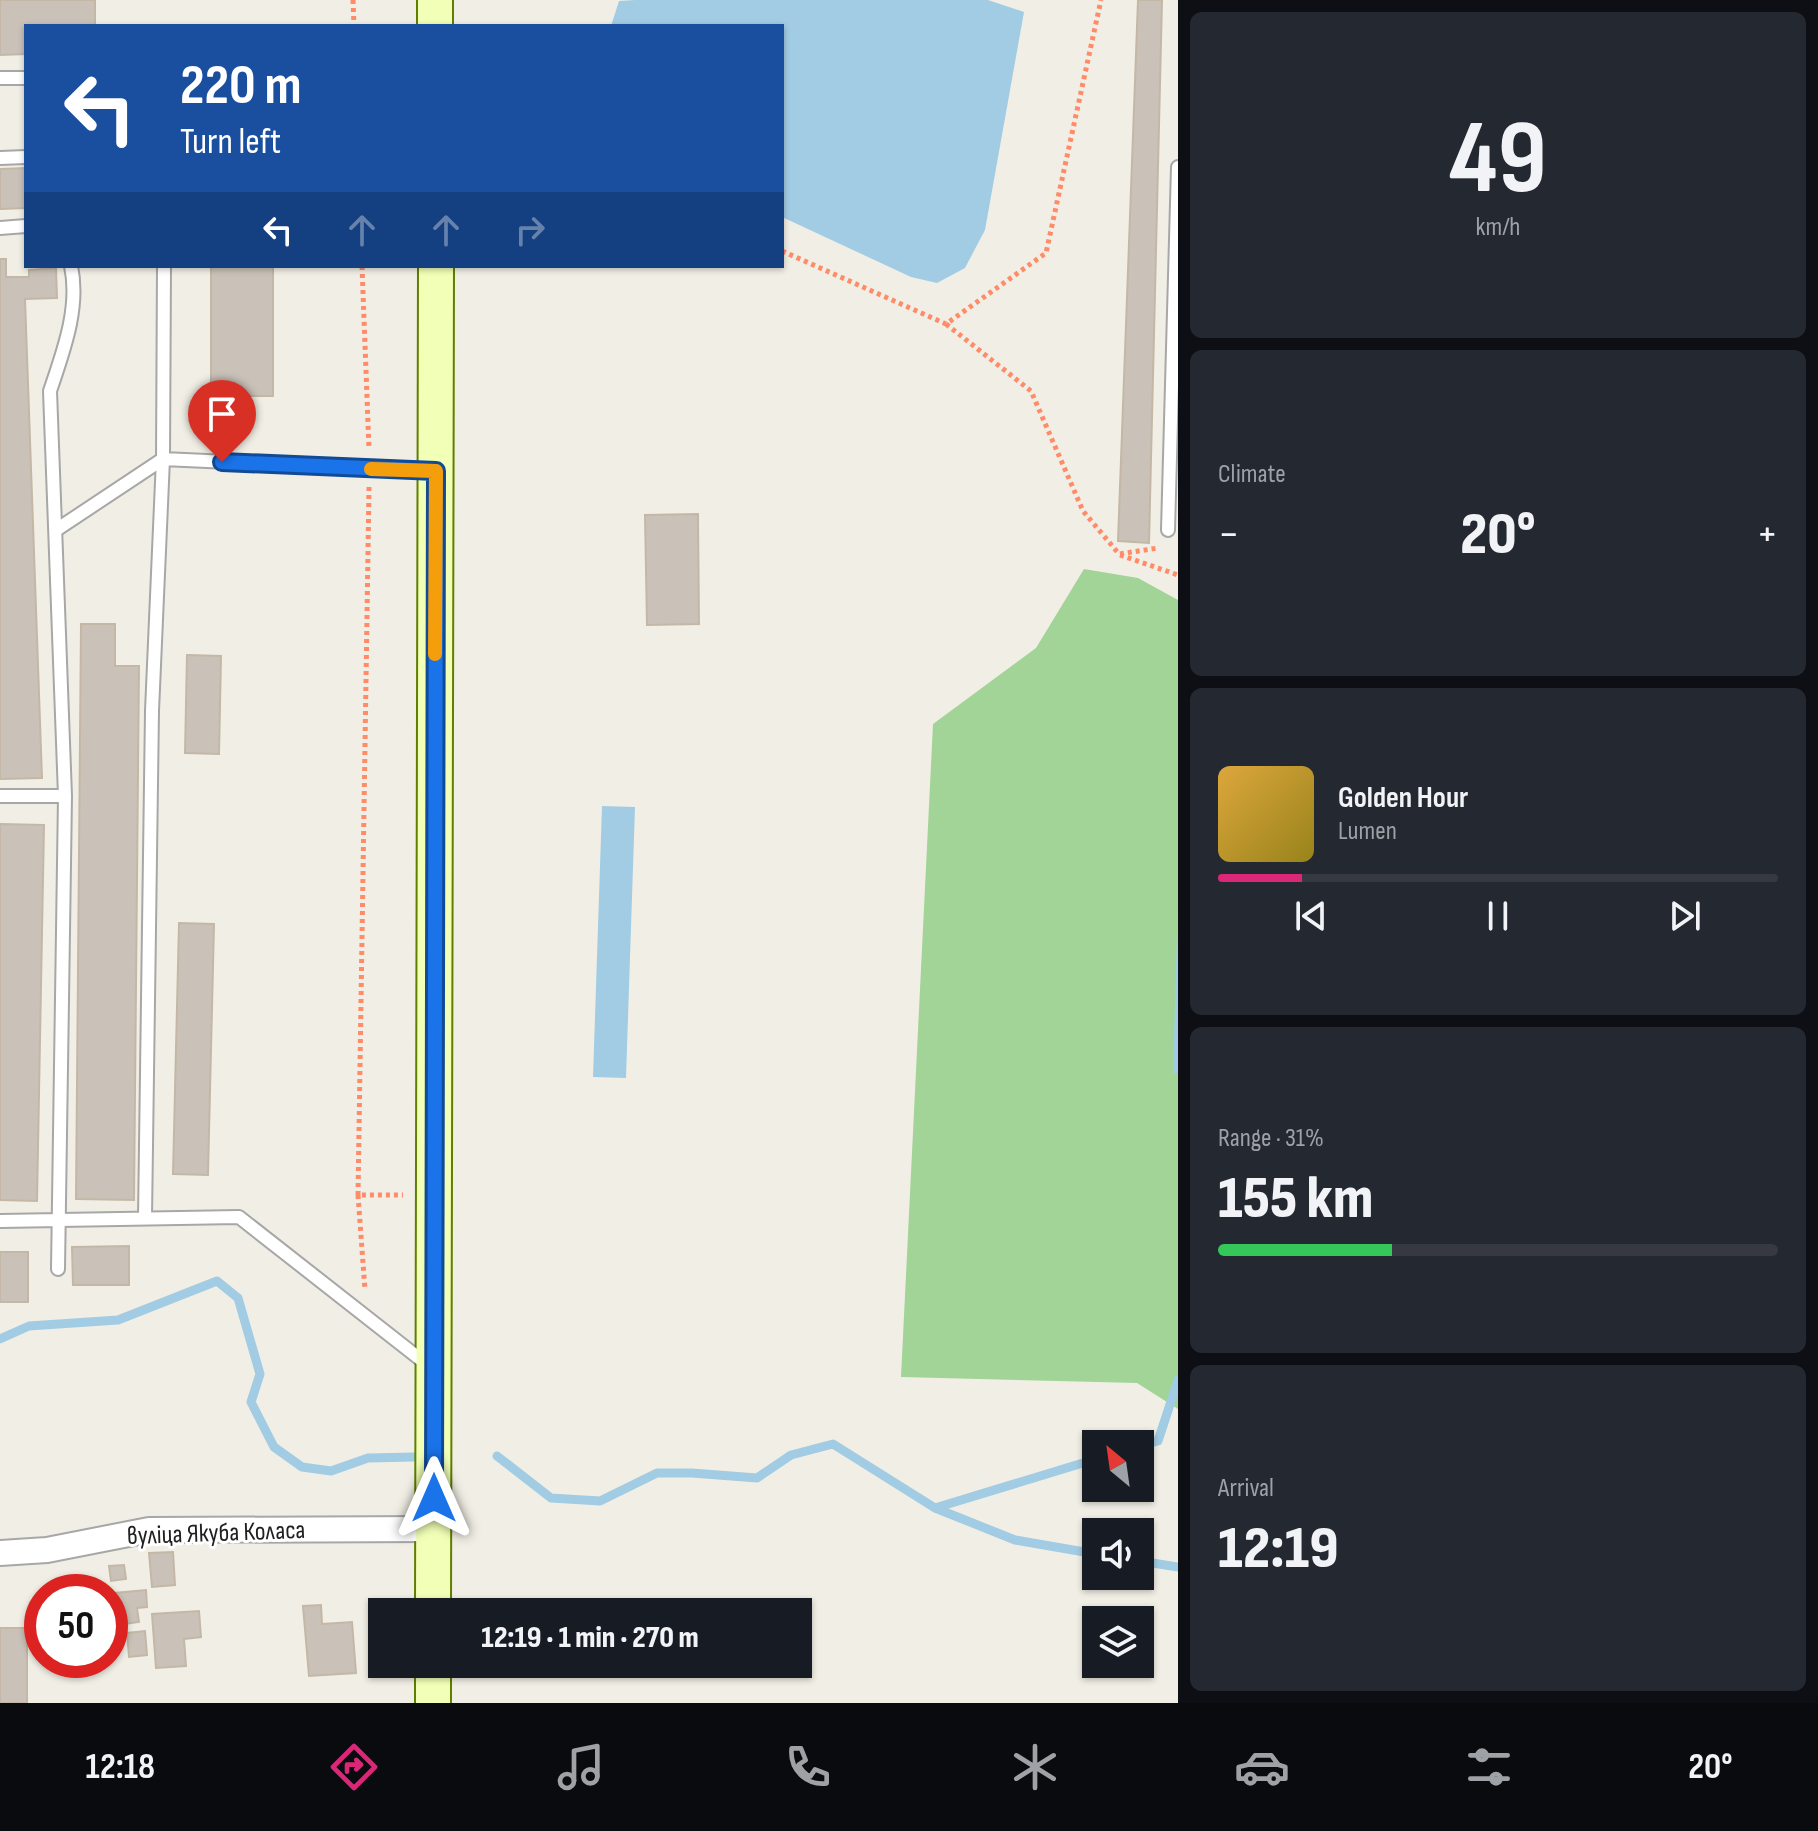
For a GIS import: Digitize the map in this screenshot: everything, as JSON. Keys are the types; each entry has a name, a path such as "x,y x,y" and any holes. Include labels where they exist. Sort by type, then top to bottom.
{"main road":[{"path":"435,0 435,24"},
{"path":"433,1598 436,268"},
{"path":"433,1678 433,1703"}],"street":[{"name":"вуліца Якуба Коласа","path":"0,1553 47,1550 149,1530 433,1529"}],"lane":[{"path":"0,78 24,78"},
{"path":"0,158 24,157"},
{"path":"1168,530 1178,167"},
{"path":"0,228 24,226"},
{"path":"58,1269 65,796 50,391 68,339 74,281 71,268"},
{"path":"145,1218 152,711 163,459 164,268"},
{"path":"56,530 163,459 436,471"},
{"path":"0,796 65,796"},
{"path":"0,1221 239,1217 434,1370"}],"path":[{"path":"353,0 354,24"},
{"path":"946,324 1046,253 1101,0"},
{"path":"784,252 946,324 1031,391 1083,511 1119,554 1178,575"},
{"path":"362,268 369,469 358,1195 364,1286 374,1321"},
{"path":"1119,554 1165,547 1168,530"},
{"path":"358,1195 434,1195"}],"green space":[{"path":"1084,569 1138,578 1178,600 1178,1409 1137,1383 901,1377 933,724 1036,648"}],"water":[{"path":"988,0 1024,12 985,230 965,268 937,283 911,277 784,218 784,24 612,24 619,1"},
{"path":"602,806 635,807 626,1078 593,1077"},
{"path":"1178,898 1178,1073 1173,1073"}],"building":[{"path":"0,0 95,0 95,24 24,24 24,54 0,55"},
{"path":"1138,0 1162,0 1149,543 1118,541"},
{"path":"24,168 24,208 0,209 0,169"},
{"path":"0,259 6,259 6,277 29,277 29,270 56,268 57,298 25,299 42,778 0,779"},
{"path":"211,268 273,268 273,396 211,396"},
{"path":"698,514 699,624 647,625 645,515"},
{"path":"81,624 115,624 115,666 139,666 134,1200 76,1199"},
{"path":"187,655 221,656 219,754 185,753"},
{"path":"0,824 44,825 37,1201 0,1200"},
{"path":"179,923 214,924 208,1175 173,1174"},
{"path":"129,1246 129,1285 73,1285 72,1247"},
{"path":"0,1252 28,1252 28,1302 0,1302"},
{"path":"173,1552 175,1585 152,1587 149,1553"},
{"path":"124,1565 125,1574 110,1574 109,1566"},
{"path":"146,1590 147,1607 137,1608 139,1622 128,1624 128,1592"},
{"path":"321,1605 322,1624 352,1622 356,1673 309,1676 303,1606"},
{"path":"199,1611 201,1637 184,1639 186,1666 156,1668 152,1614"},
{"path":"0,1628 24,1628 27,1703 0,1703"},
{"path":"145,1631 147,1655 129,1657 128,1633"}],"waterway":[{"path":"0,1339 29,1326 118,1320 217,1281 238,1298 260,1374 251,1402 274,1447 302,1467 331,1471 368,1458 414,1457"},
{"path":"1154,1442 1158,1441 1178,1380"},
{"path":"497,1456 551,1498 600,1501 657,1473 757,1478 791,1455 833,1444 935,1508 1015,1540 1082,1552"},
{"path":"935,1508 1082,1463"},
{"path":"1154,1563 1178,1567"}],"slow traffic":[{"path":"371,469 436,471 435,654"}],"route":[{"path":"222,462 436,471 434,1498"}]}
